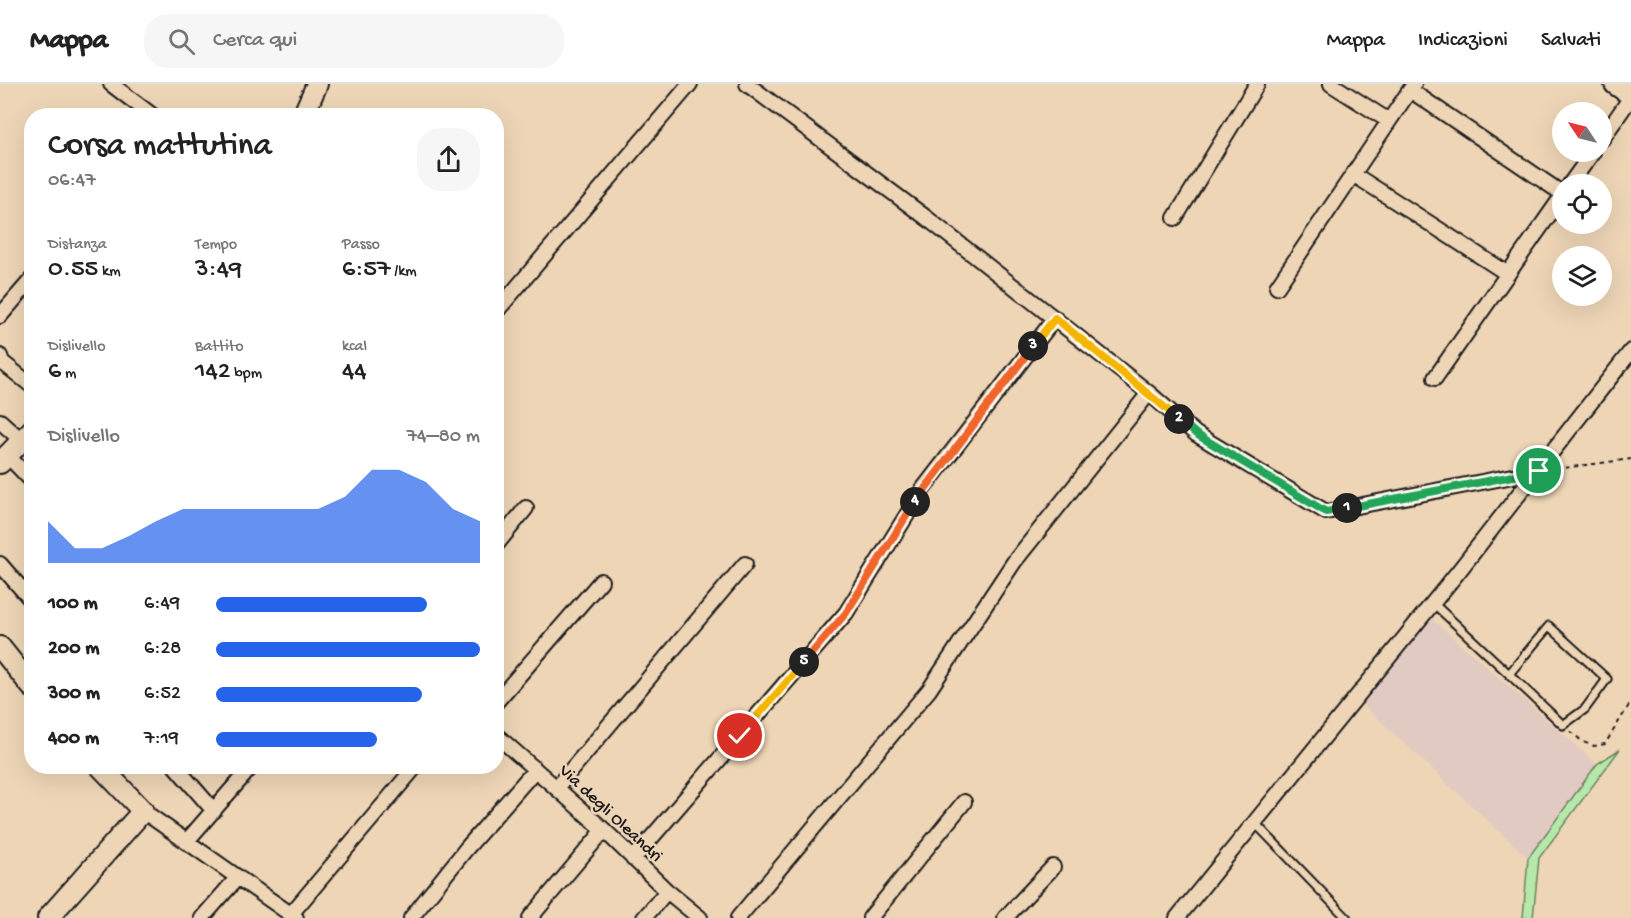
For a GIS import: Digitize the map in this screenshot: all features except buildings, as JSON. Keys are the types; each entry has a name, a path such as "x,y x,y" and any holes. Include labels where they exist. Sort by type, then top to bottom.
{"street":[{"path":"111,84 142,108"},
{"path":"306,108 317,84"},
{"path":"504,303 690,84"},
{"path":"747,84 928,219 1149,393 1196,434 1326,512 1539,471"},
{"path":"1175,218 1257,84"},
{"path":"1331,84 1389,121"},
{"path":"1612,124 1631,96 1614,84"},
{"path":"1277,287 1412,87 1552,187"},
{"path":"1353,174 1508,274"},
{"path":"1435,378 1552,211"},
{"path":"0,316 24,288"},
{"path":"633,859 846,613 923,489 1055,318"},
{"path":"1177,918 1539,471 1631,351"},
{"path":"0,356 3,362 24,380"},
{"path":"738,918 929,690 1014,562 1149,393"},
{"path":"0,421 24,434"},
{"path":"24,437 4,459 24,475"},
{"path":"504,535 526,508"},
{"path":"0,564 24,592"},
{"path":"556,788 745,564"},
{"path":"504,693 601,581"},
{"path":"0,647 24,677"},
{"name":"Via degli Oleandri","path":"504,742 604,830 667,891 700,918"},
{"path":"411,918 466,849 535,770"},
{"path":"108,774 143,811 294,916 409,774"},
{"path":"182,774 214,811"},
{"path":"186,842 245,774"},
{"path":"870,918 964,802"},
{"path":"48,918 143,811"},
{"path":"530,918 604,830"},
{"path":"1005,918 1053,867"},
{"path":"202,918 238,877"},
{"path":"644,918 667,891"}],"lane":[{"path":"1433,603 1563,725 1585,709 1607,679 1550,626 1509,674"},
{"path":"1255,823 1347,918"}],"path":[{"path":"1539,471 1631,459"},
{"path":"1563,725 1584,742 1594,746 1605,744 1631,702"}],"shaded area":[{"path":"1431,618 1597,764 1528,858 1361,703"}],"green space":[{"path":"1620,749 1539,858 1533,918 1523,918 1528,858 1597,764"}],"route":[{"path":"740,736 846,613 923,489 1055,318 1149,393 1196,434 1326,512 1539,471"}]}
